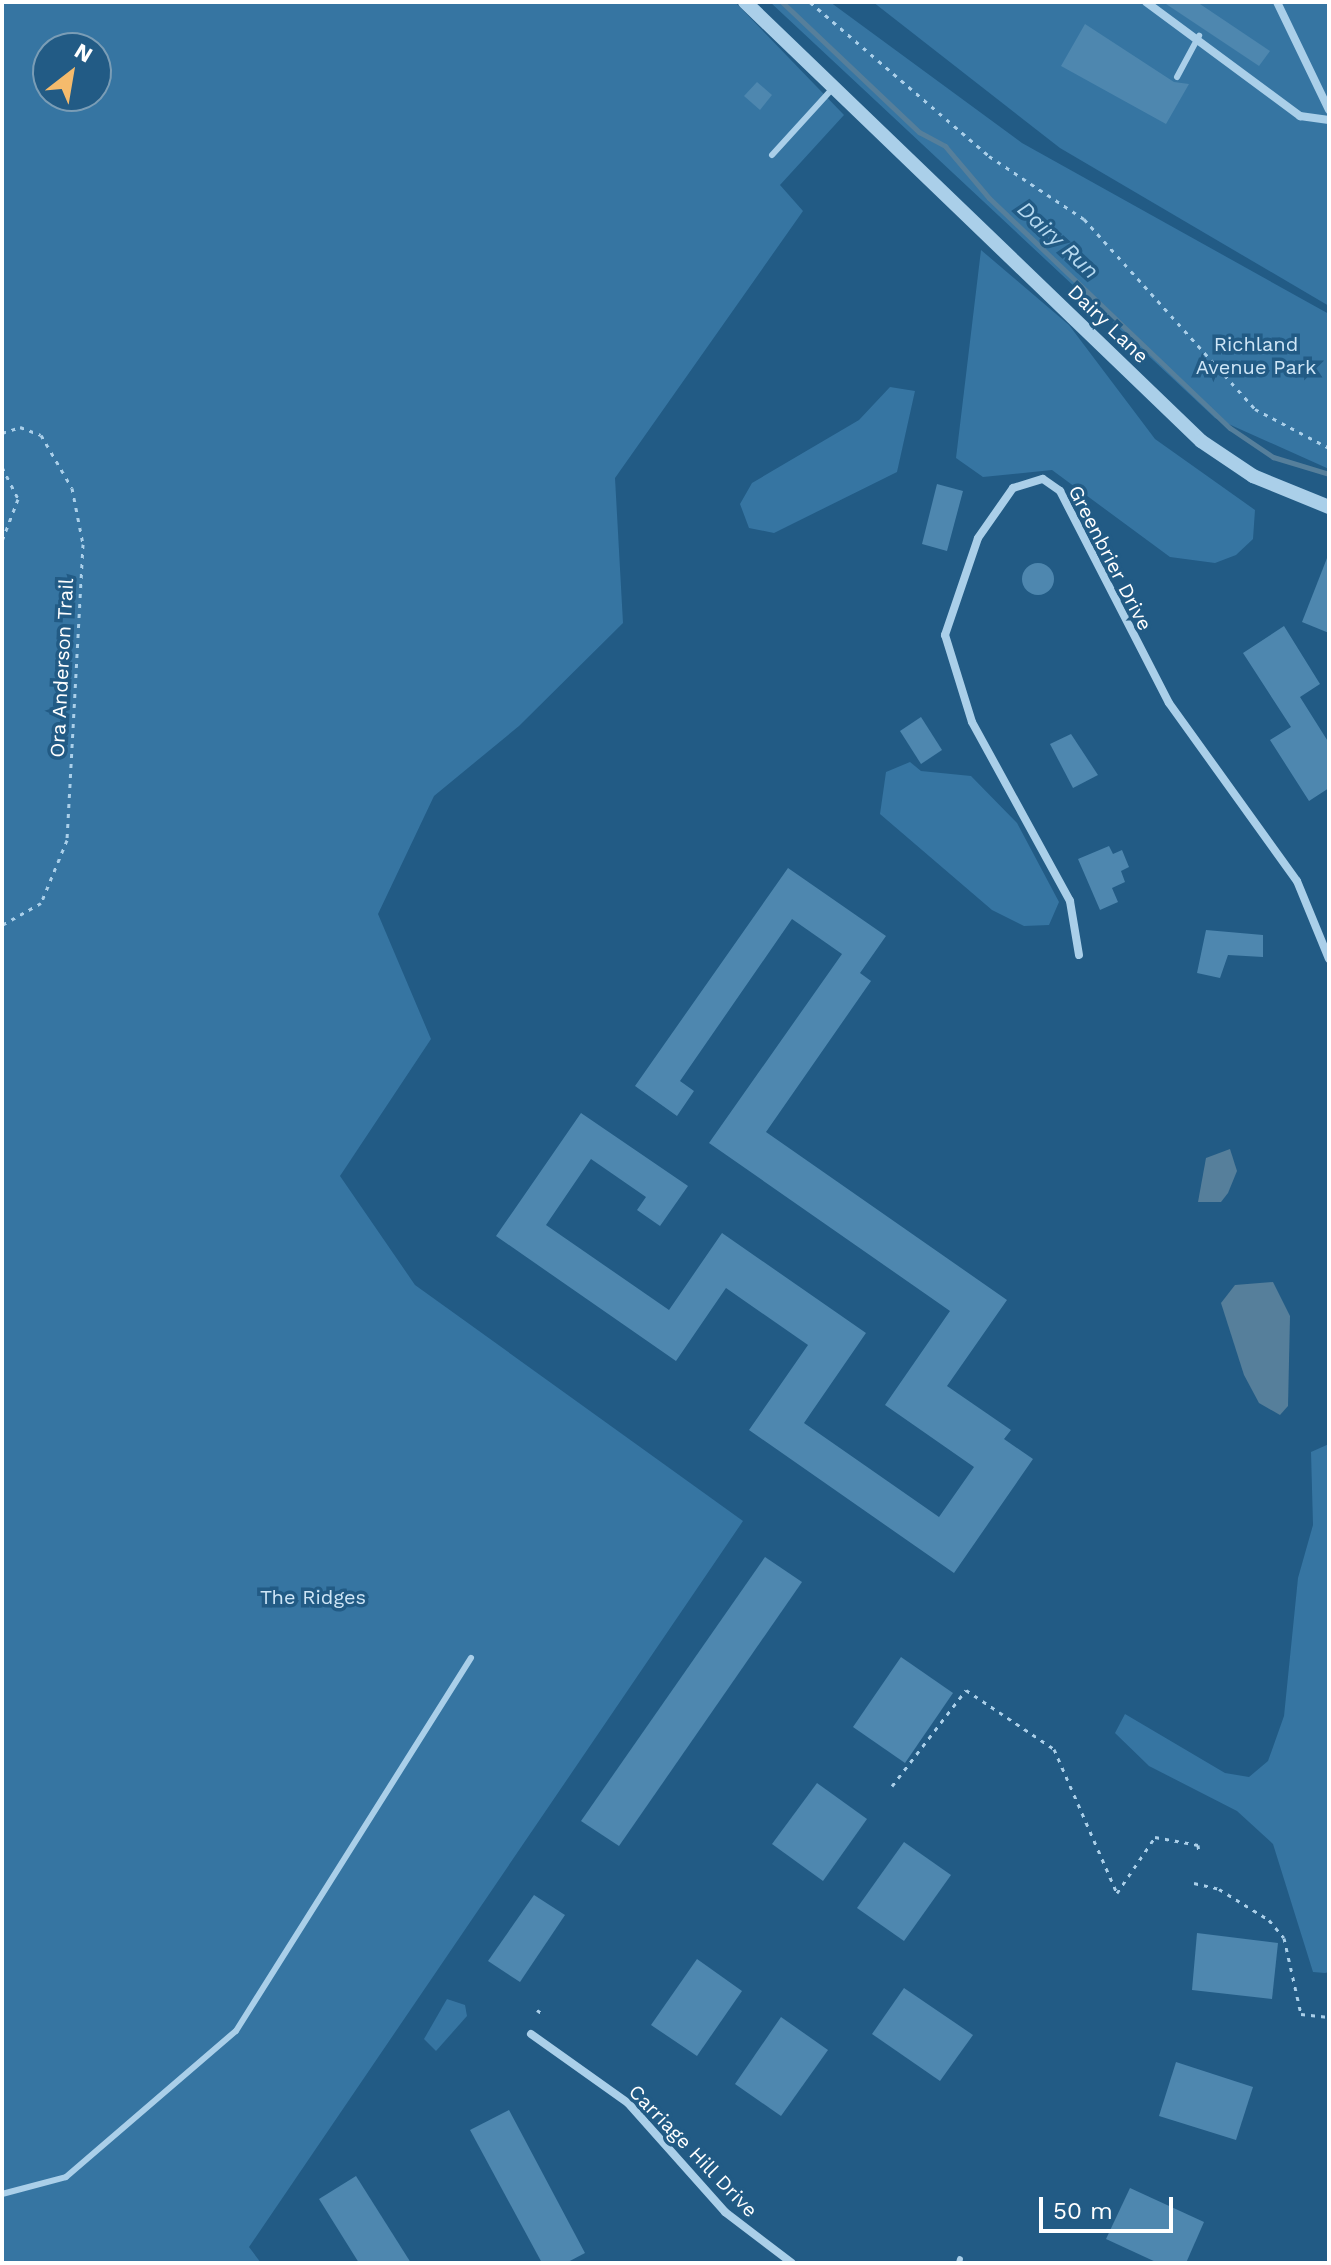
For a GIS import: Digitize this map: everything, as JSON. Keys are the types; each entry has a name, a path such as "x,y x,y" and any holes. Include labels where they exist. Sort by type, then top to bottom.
{"street":[{"name":"Dairy Lane","path":"745,2 1201,441 1253,476 1329,507"},
{"path":"1146,2 1199,36 1300,116 1329,120"},
{"path":"1277,2 1329,110"},
{"name":"Greenbrier Drive","path":"1079,955 1070,901 972,722 945,635 978,538 1013,488 1043,479 1060,491 1169,703 1297,881 1329,959"},
{"name":"Carriage Hill Drive","path":"531,2034 628,2103 725,2212 792,2263"}],"lane":[{"path":"1177,77 1199,36"},
{"path":"772,155 833,88"},
{"path":"2,2194 66,2177 236,2031 471,1658"}],"path":[{"path":"810,2 989,156 1084,219 1255,409 1329,448"},
{"name":"Ora Anderson Trail","path":"2,433 20,427 41,435 72,488 83,544 67,840 41,903 2,925"},
{"path":"2,467 18,499 2,541"},
{"path":"892,1786 966,1690 1054,1749 1117,1893 1155,1837 1198,1845 1199,1854"},
{"path":"1194,1883 1219,1889 1273,1924 1284,1938 1301,2014"},
{"path":"537,2010 543,2014"},
{"path":"1295,2016 1329,2017"}],"green space":[{"name":"The Ridges","path":"2,2 735,2 844,115 780,185 803,211 615,478 623,623 519,726 434,796 378,914 431,1039 340,1176 415,1285 743,1521 249,2247 261,2263 2,2263"},
{"name":"Richland Avenue Park","path":"770,2 830,2 1022,143 1329,314 1329,469 1215,418"},
{"path":"873,2 1329,2 1329,306 1060,148"},
{"path":"981,250 1069,325 1155,439 1255,510 1253,539 1236,555 1215,563 1170,557 1052,470 983,477 956,458"},
{"path":"890,387 915,391 897,472 774,533 749,528 740,504 752,483 859,420"},
{"path":"910,762 921,771 971,776 1017,823 1059,902 1049,925 1024,926 992,910 880,814 886,772"},
{"path":"1329,1444 1329,1972 1325,1973 1313,1972 1273,1844 1237,1811 1149,1766 1115,1733 1125,1714 1225,1773 1249,1777 1268,1761 1284,1716 1298,1578 1313,1525 1311,1452"},
{"path":"447,1999 465,2005 467,2016 436,2051 424,2039"}],"shaded area":[{"path":"1230,1149 1237,1171 1228,1193 1221,1202 1198,1202 1206,1158"},
{"path":"1273,1282 1290,1316 1288,1406 1280,1415 1259,1403 1244,1375 1221,1303 1235,1285"}],"building":[{"path":"1163,2 1197,2 1270,51 1259,66"},
{"path":"1085,24 1174,82 1189,84 1166,124 1061,66"},
{"path":"757,82 772,95 760,110 744,96"},
{"path":"937,484 963,491 947,551 922,544"},
{"path":"1329,553 1329,633 1302,622"},
{"path":"1038,563 1050,567 1054,579 1050,591 1038,595 1026,591 1022,579 1026,567"},
{"path":"1284,626 1320,684 1300,697 1329,743 1329,788 1309,801 1270,740 1291,727 1243,653"},
{"path":"921,717 942,750 921,764 900,731"},
{"path":"1071,734 1098,775 1073,788 1050,744"},
{"path":"1109,846 1113,854 1122,850 1129,867 1121,871 1125,882 1112,888 1118,902 1100,910 1078,859"},
{"path":"788,868 886,936 860,973 871,981 766,1132 1007,1300 947,1386 1011,1430 1004,1439 1033,1459 954,1573 749,1430 808,1345 726,1288 676,1361 496,1236 581,1113 688,1186 660,1226 637,1210 646,1197 591,1159 546,1225 669,1310 722,1233 866,1333 804,1423 939,1517 974,1467 885,1405 950,1311 709,1143 842,954 792,919 680,1081 694,1091 677,1116 635,1086"},
{"path":"1206,930 1263,935 1263,957 1228,955 1220,978 1197,973"},
{"path":"765,1557 802,1582 619,1846 581,1821"},
{"path":"901,1657 953,1693 905,1763 853,1727"},
{"path":"817,1783 867,1819 823,1881 772,1844"},
{"path":"904,1842 951,1875 904,1941 857,1908"},
{"path":"534,1895 565,1915 520,1982 488,1961"},
{"path":"1197,1933 1278,1943 1272,1999 1192,1990"},
{"path":"697,1959 742,1991 697,2056 651,2025"},
{"path":"904,1988 973,2035 940,2081 872,2034"},
{"path":"781,2017 828,2050 781,2116 735,2084"},
{"path":"1176,2062 1253,2087 1236,2140 1159,2116"},
{"path":"509,2110 585,2253 566,2263 542,2263 470,2130"},
{"path":"356,2176 411,2263 359,2263 319,2199"},
{"path":"1130,2188 1204,2222 1186,2263 1158,2263 1106,2239"}],"waterway":[{"name":"Dairy Run","path":"782,2 919,132 945,146 989,198 1230,428 1273,457 1329,474"}]}
